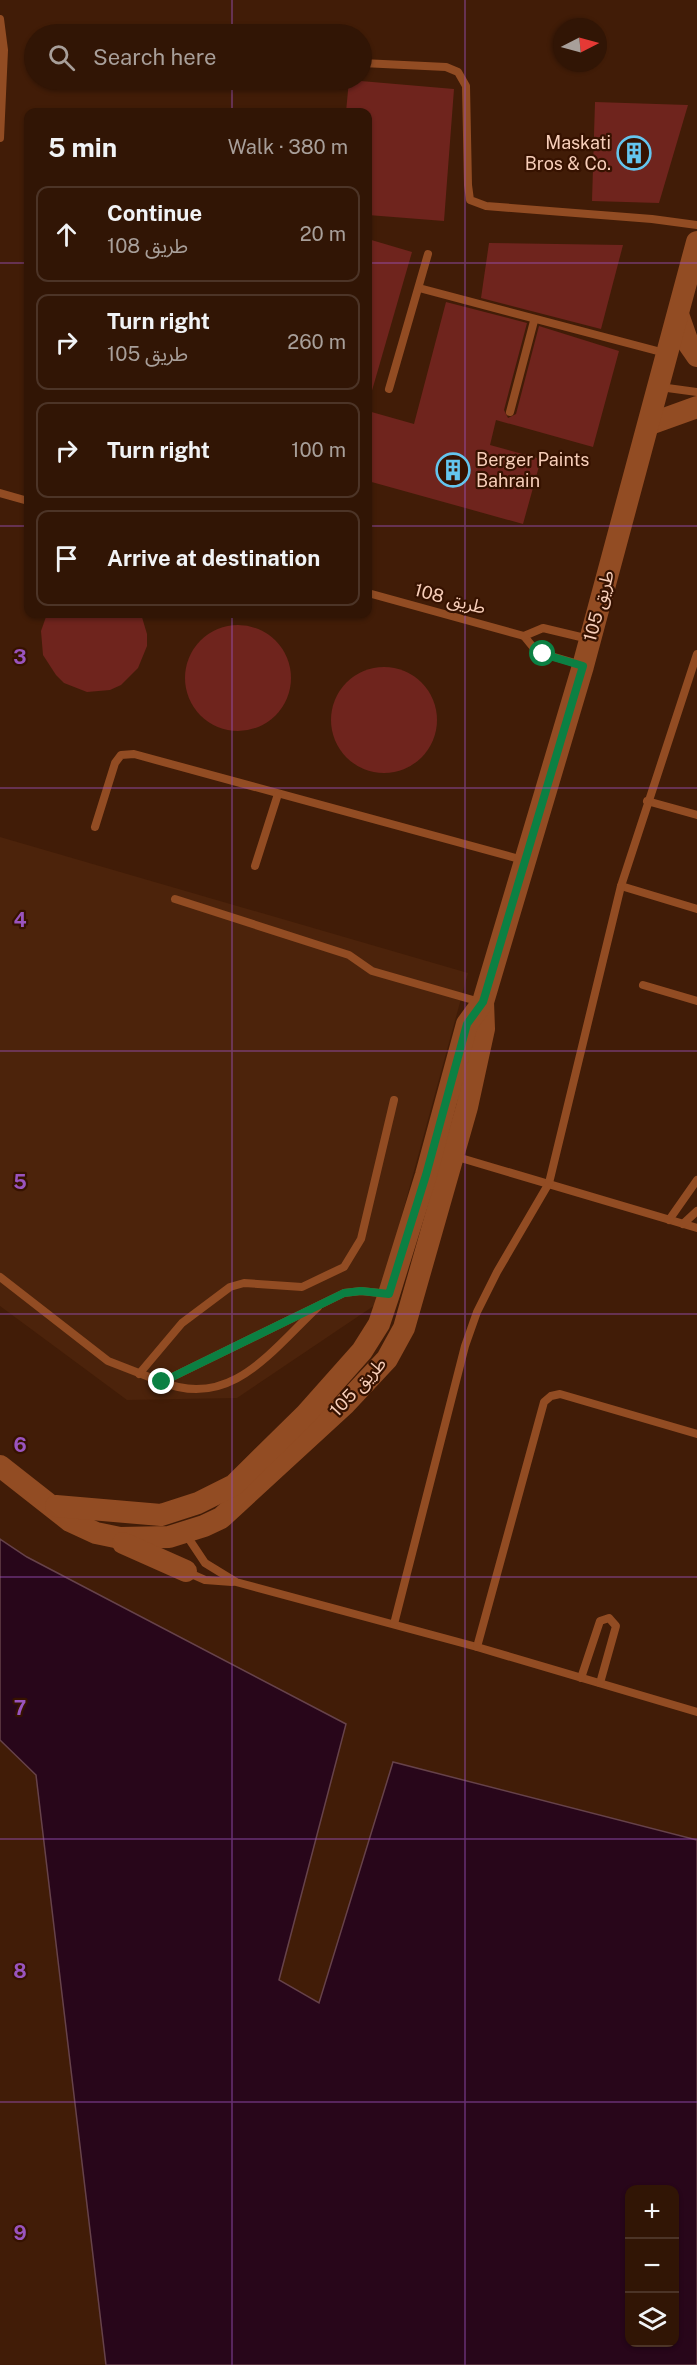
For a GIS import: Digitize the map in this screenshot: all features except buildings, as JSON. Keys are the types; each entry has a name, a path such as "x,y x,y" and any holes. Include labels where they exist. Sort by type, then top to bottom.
{"street":[{"name":"طريق 105","path":"0,1466 70,1521 96,1533 178,1550 261,1483 344,1405 387,1359 404,1328 412,1300 467,1024 483,1002 526,861 650,424 697,242"},
{"path":"679,318 688,343 697,356"},
{"path":"650,424 697,407"},
{"name":"طريق 105","path":"47,1505 84,1511 168,1513 234,1485 306,1414 362,1352 379,1324 436,1177 454,1156 484,1029 483,1002"},
{"path":"389,1294 412,1300"},
{"path":"96,1533 178,1550"}],"lane":[{"path":"0,20 4,50 0,138"},
{"path":"372,63 446,67 458,72 466,86 468,185 471,200 486,206 697,225"},
{"path":"390,389 428,254"},
{"path":"419,288 534,321 669,354"},
{"path":"510,412 534,321"},
{"path":"660,387 697,392"},
{"path":"0,493 24,500"},
{"name":"طريق 108","path":"372,594 525,636 537,652 583,666"},
{"name":"طريق 108","path":"525,636 543,628 590,640"},
{"path":"394,1624 465,1346 477,1312 497,1272 549,1183 621,886 647,801 693,675 697,654"},
{"path":"95,827 115,763 121,755 134,754 526,861"},
{"path":"255,866 278,794"},
{"path":"647,801 697,815"},
{"path":"621,886 697,909"},
{"path":"175,899 349,955 372,971 483,1002"},
{"path":"643,985 697,1001"},
{"path":"139,1374 182,1323 230,1287 244,1283 302,1287 344,1267 362,1239 394,1100"},
{"path":"454,1156 697,1228"},
{"path":"669,1220 697,1180"},
{"path":"683,1224 697,1211"},
{"path":"0,1276 108,1361 180,1389 199,1391 217,1388 242,1377 325,1301"},
{"path":"162,1382 344,1293 361,1291 389,1294"},
{"path":"477,1647 544,1402 550,1396 560,1394 697,1434"},
{"path":"168,1513 178,1550 236,1582"},
{"path":"168,1513 178,1550 215,1582 236,1582 394,1624 697,1712"},
{"path":"581,1678 597,1625 604,1618 609,1618 616,1626 600,1683"}],"shaded area":[{"path":"0,837 468,973 378,1303 237,1398 127,1400 0,1306"},
{"path":"0,1539 27,1557 346,1724 279,1980 319,2003 393,1762 697,1840 697,2365 106,2365 36,1775 0,1740"}],"place":[{"name":"Maskati Bros & Co.","path":"634,153"},
{"name":"Berger Paints Bahrain","path":"453,470"}],"route":[{"path":"162,1382 344,1293 361,1291 389,1294 426,1175 467,1024 483,1002 583,666 543,654"}]}
